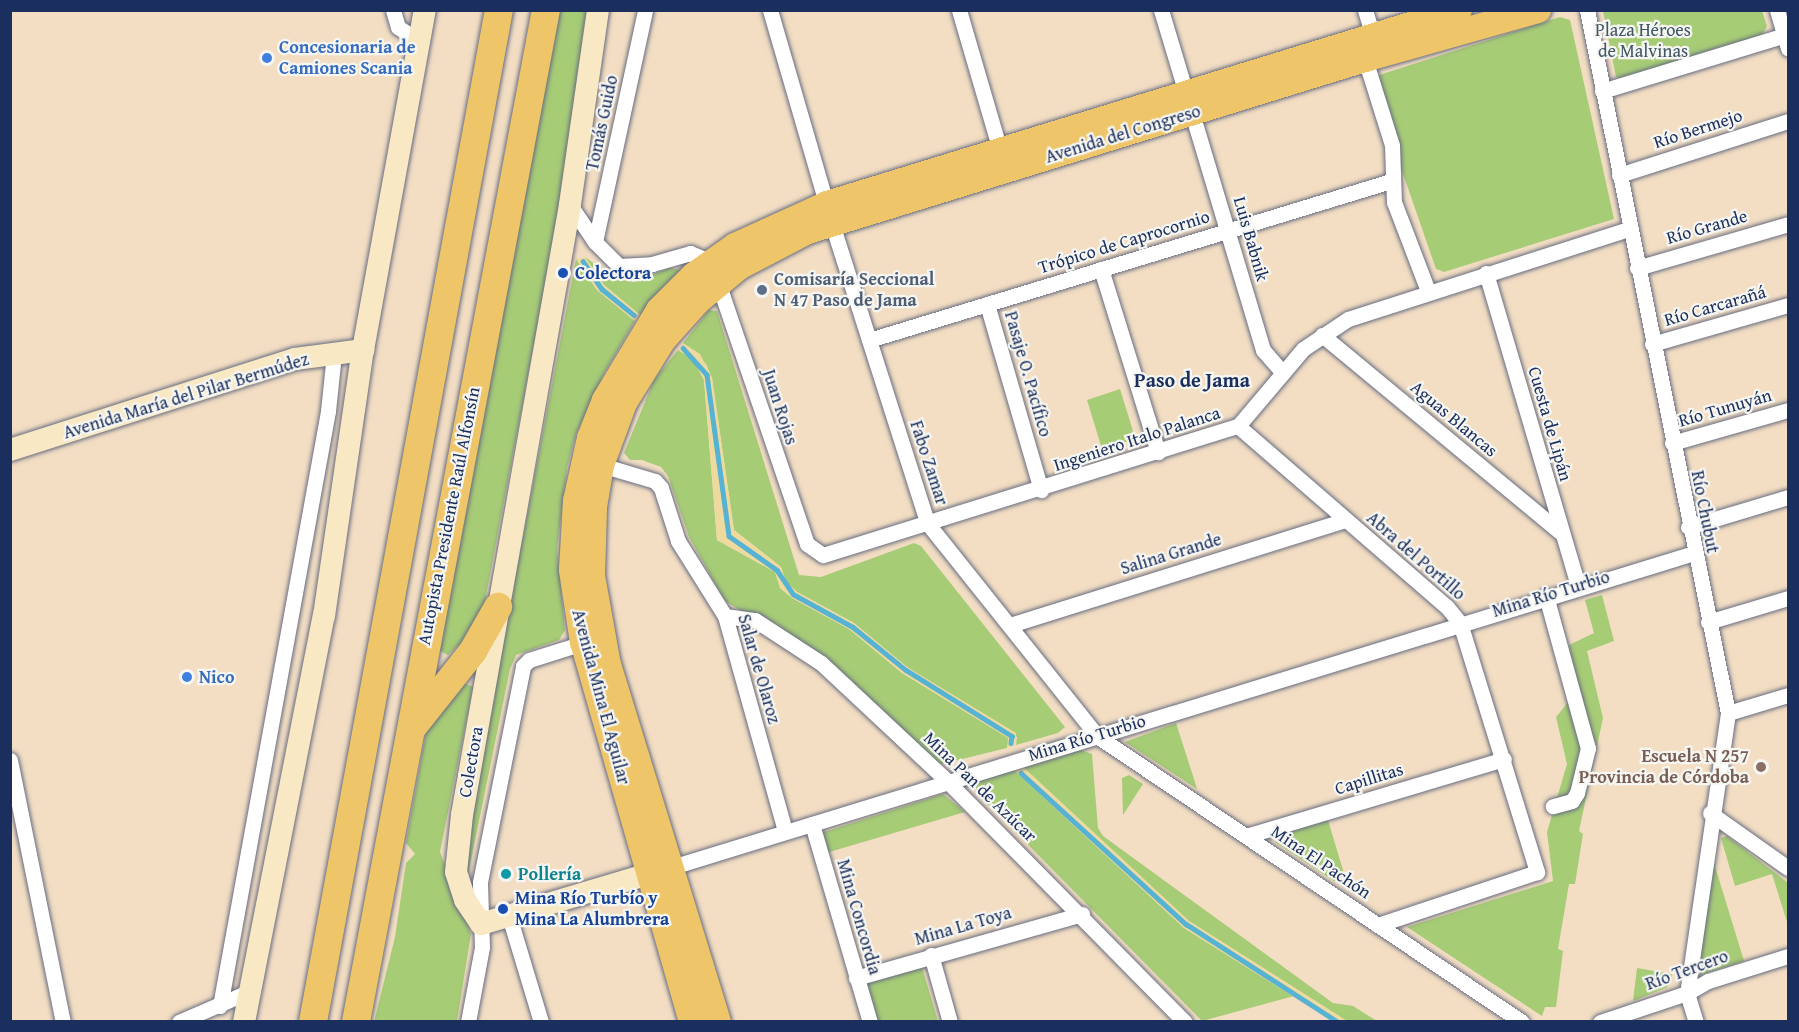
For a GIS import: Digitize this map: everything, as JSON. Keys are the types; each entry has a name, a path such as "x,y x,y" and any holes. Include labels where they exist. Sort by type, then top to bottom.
{"highway":[{"path":"313,1022 499,10"},
{"name":"Autopista Presidente Raúl Alfonsín","path":"356,1022 407,735 546,10"},
{"path":"407,735 473,651 498,607"},
{"path":"302,1022 304,1008 321,981"}],"main road":[{"name":"Avenida del Congreso","path":"1369,47 1459,10"},
{"name":"Avenida del Congreso","path":"715,273 784,241 829,214 1369,47 1538,10"},
{"name":"Avenida Mina El Aguilar","path":"692,1022 661,870 597,615 591,540 601,465 624,403 644,368 715,273"},
{"name":"Avenida Mina El Aguilar","path":"715,273 659,310 642,334 605,400 581,469 573,532 572,570 583,643 661,870 718,1022"}],"street":[{"path":"393,10 398,27 420,42"},
{"path":"244,1022 324,616 363,350 425,10"},
{"name":"Colectora","path":"481,924 465,900 456,872 457,848 570,205 598,10"},
{"name":"Tomás Guido","path":"595,242 645,10"},
{"name":"Fabo Zamar","path":"770,10 829,214 928,524 1097,736"},
{"path":"959,10 1003,160"},
{"name":"Luis Babnik","path":"1161,10 1229,230 1263,350 1281,371"},
{"path":"1365,10 1369,47 1392,146 1391,181 1394,202 1428,291"},
{"name":"Río Chubut","path":"1587,10 1688,526 1728,713 1710,813 1687,993 1696,1022"},
{"path":"1602,91 1787,39 1777,10"},
{"name":"Río Bermejo","path":"1619,175 1788,121"},
{"name":"Trópico de Caprocornio","path":"869,340 1391,181"},
{"path":"570,205 595,242 619,266 652,264 690,253 715,273"},
{"name":"Río Grande","path":"1637,268 1788,224"},
{"name":"Ingeniero Italo Palanca","path":"823,555 1041,490 1238,426 1281,371 1322,334 1348,319 1428,291 1629,229"},
{"path":"1101,269 1158,452"},
{"name":"Juan Rojas","path":"715,273 807,544 823,555"},
{"name":"Cuesta de Lipán","path":"1486,273 1578,586"},
{"name":"Pasaje O. Pacífico","path":"987,304 1041,490"},
{"name":"Río Carcarañá","path":"1652,344 1788,305"},
{"name":"Aguas Blancas","path":"1322,334 1561,533"},
{"name":"Avenida María del Pilar Bermúdez","path":"10,450 295,359 363,350"},
{"path":"220,1006 328,411 334,354"},
{"name":"Río Tunuyán","path":"1672,443 1788,410"},
{"name":"Abra del Portillo","path":"1238,426 1447,606 1460,622 1537,872 1378,925"},
{"name":"Salar de Olaroz","path":"601,465 655,481 661,488 678,541 725,616 785,831"},
{"path":"1688,526 1788,497"},
{"name":"Salina Grande","path":"1010,625 1345,520"},
{"name":"Mina Río Turbio","path":"481,924 812,824 946,780 1097,736 1460,622 1694,553"},
{"path":"1546,596 1588,748 1577,793 1572,801 1553,806"},
{"path":"1708,622 1788,598"},
{"name":"Mina Pan de Azúcar","path":"725,616 755,620 821,663 946,780 1082,914 1185,1022"},
{"path":"468,1022 482,947 480,882 521,674 529,660 583,643"},
{"path":"1728,713 1788,695"},
{"name":"Mina El Pachón","path":"1097,736 1522,1022"},
{"name":"Capillitas","path":"1246,836 1504,759"},
{"path":"10,760 63,1022"},
{"path":"1710,813 1788,868"},
{"name":"Mina Concordia","path":"812,824 870,1022"},
{"name":"Mina La Toya","path":"856,978 1082,914"},
{"path":"509,916 541,1022"},
{"path":"931,955 950,1022"},
{"name":"Río Tercero","path":"1600,1022 1687,993 1708,981 1788,957"},
{"path":"179,1022 248,993"}],"green space":[{"path":"553,11 589,11 558,218 485,601 469,635 448,655 440,651 440,638"},
{"name":"Plaza Héroes de Malvinas","path":"1603,11 1762,11 1767,26 1762,35 1622,79 1616,77"},
{"path":"1560,17 1570,20 1614,219 1444,272 1436,269 1372,84 1376,76"},
{"path":"585,257 616,279 634,282 669,268 683,270 640,315 604,285"},
{"path":"576,259 597,290 635,321 604,373 576,434 567,468 557,548 565,630 559,640 516,655 510,669 466,885 465,841"},
{"path":"709,310 717,311 799,575 821,577 914,543 921,546 1065,727 1058,733 1016,745 1017,737 907,667 854,623 797,592 786,582 781,567 734,530 712,378 706,364 683,343"},
{"path":"678,350 693,359 704,380 717,540 775,572 780,588 792,598 849,629 902,673 1009,738 1007,748 938,765 834,668 725,601 689,537 668,476 661,467 642,460 630,460 624,453 654,380"},
{"path":"1120,389 1133,431 1128,441 1102,449 1087,400"},
{"path":"1602,595 1614,641 1587,651 1603,718 1579,831 1583,834 1575,884 1569,884 1558,949 1563,951 1556,1007 1545,1007 1542,1016 1407,927 1553,881 1547,832 1567,764 1556,717 1574,695 1569,645 1594,633 1585,600"},
{"path":"462,682 473,687 440,852 471,934 457,1021 374,1022 395,937 406,863 415,854 406,843 427,727"},
{"path":"1176,723 1194,779 1197,789 1125,742"},
{"path":"1081,750 1092,754 1098,828 1103,836 1333,1003 1353,1006 1377,1021 1347,1021 1189,921 1023,767"},
{"path":"1014,770 1184,928 1294,996 1202,1021 976,792 976,782"},
{"path":"1129,775 1143,784 1123,815 1122,778"},
{"path":"943,794 965,812 826,853 821,833"},
{"path":"1328,820 1345,877 1334,881 1275,842 1275,836"},
{"path":"1727,836 1788,883 1788,925 1772,874 1735,886 1721,838"},
{"path":"1714,863 1744,961 1700,975 1696,972"},
{"path":"921,964 938,1021 873,1021 861,980"},
{"path":"1637,968 1672,974 1671,982 1666,988 1633,1001"}],"sand":[{"path":"585,257 604,285 640,315 635,321 597,290 576,259"},
{"path":"683,343 700,354 712,378 734,530 781,567 786,582 797,592 854,623 907,667 1016,733 1016,745 1007,748 1008,738 902,673 849,629 792,598 780,588 775,572 717,540 704,380 693,359 678,350"},
{"path":"1023,767 1189,921 1347,1021 1332,1021 1184,928 1014,770"}],"waterway":[{"path":"583,261 602,289 634,315"},
{"path":"683,348 707,375 729,536 777,570 793,594 853,627 906,670 1012,736 1011,743"},
{"path":"1021,773 1186,924 1338,1022"}],"place":[{"name":"Concesionaria de Camiones Scania","path":"267,58"},
{"name":"Colectora","path":"563,273"},
{"name":"Comisaría Seccional N 47 Paso de Jama","path":"762,290"},
{"name":"Nico","path":"187,677"},
{"name":"Escuela N 257 Provincia de Córdoba","path":"1761,767"},
{"name":"Pollería","path":"506,874"},
{"name":"Mina Río Turbío y Mina La Alumbrera","path":"503,909"}],"district":[{"name":"Paso de Jama","path":"1192,379"}]}
